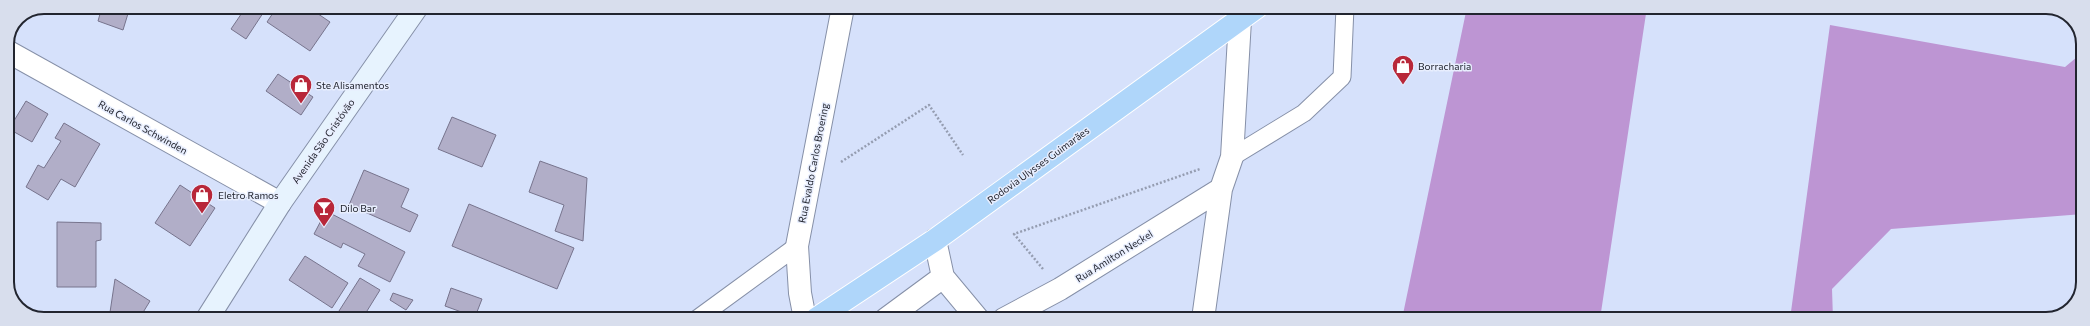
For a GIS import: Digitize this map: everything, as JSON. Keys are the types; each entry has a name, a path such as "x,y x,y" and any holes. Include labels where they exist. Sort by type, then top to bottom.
{"highway":[{"name":"Rodovia Ulysses Guimarães","path":"826,312 934,240 1247,14"}],"main road":[{"name":"Avenida São Cristóvão","path":"211,312 280,204 412,14"}],"street":[{"name":"Rua Evaldo Carlos Broering","path":"803,312 800,293 797,246 841,14"},
{"path":"1204,312 1221,189 1232,157 1248,14"},
{"name":"Rua Carlos Schwinden","path":"14,55 280,204"},
{"name":"Rua Amilton Neckel","path":"1017,312 1060,289 1221,189"},
{"path":"934,240 943,277 972,312"},
{"path":"896,312 943,277"}],"lane":[{"path":"1232,157 1304,113 1342,77 1345,14"},
{"path":"707,312 797,246"}],"path":[{"path":"810,182 929,105 963,155"},
{"path":"1060,289 1014,234 1232,157"}],"shaded area":[{"path":"1466,14 1646,14 1601,312 1403,312"},
{"path":"1830,25 2065,67 2076,58 2076,215 1891,229 1832,289 1833,312 1791,312"}],"building":[{"path":"100,14 128,14 123,30 98,21"},
{"path":"241,14 262,14 246,39 231,29"},
{"path":"272,14 318,14 330,22 310,51 267,22"},
{"path":"278,74 313,97 301,115 266,91"},
{"path":"26,101 48,114 32,142 14,132 14,121"},
{"path":"452,117 496,135 482,167 438,149"},
{"path":"64,123 100,144 75,187 61,179 48,200 26,187 38,165 44,168 61,141 55,138"},
{"path":"540,161 587,178 583,241 555,231 564,205 529,192"},
{"path":"364,170 409,189 401,207 418,215 410,232 349,205"},
{"path":"180,185 215,208 190,246 155,223"},
{"path":"469,204 574,248 557,289 452,246"},
{"path":"326,211 405,252 390,282 358,266 365,254 343,243 341,248 314,234"},
{"path":"57,222 101,223 101,240 96,241 96,287 57,287"},
{"path":"305,256 348,283 332,308 289,280"},
{"path":"360,278 380,290 366,312 339,311"},
{"path":"115,279 150,301 143,312 110,312"},
{"path":"451,288 482,299 477,312 461,312 445,306"},
{"path":"393,293 413,300 406,310 390,300"}],"place":[{"name":"Borracharia","path":"1403,86"},
{"name":"Ste Alisamentos","path":"301,104"},
{"name":"Eletro Ramos","path":"202,214"},
{"name":"Dilo Bar","path":"324,228"}]}
